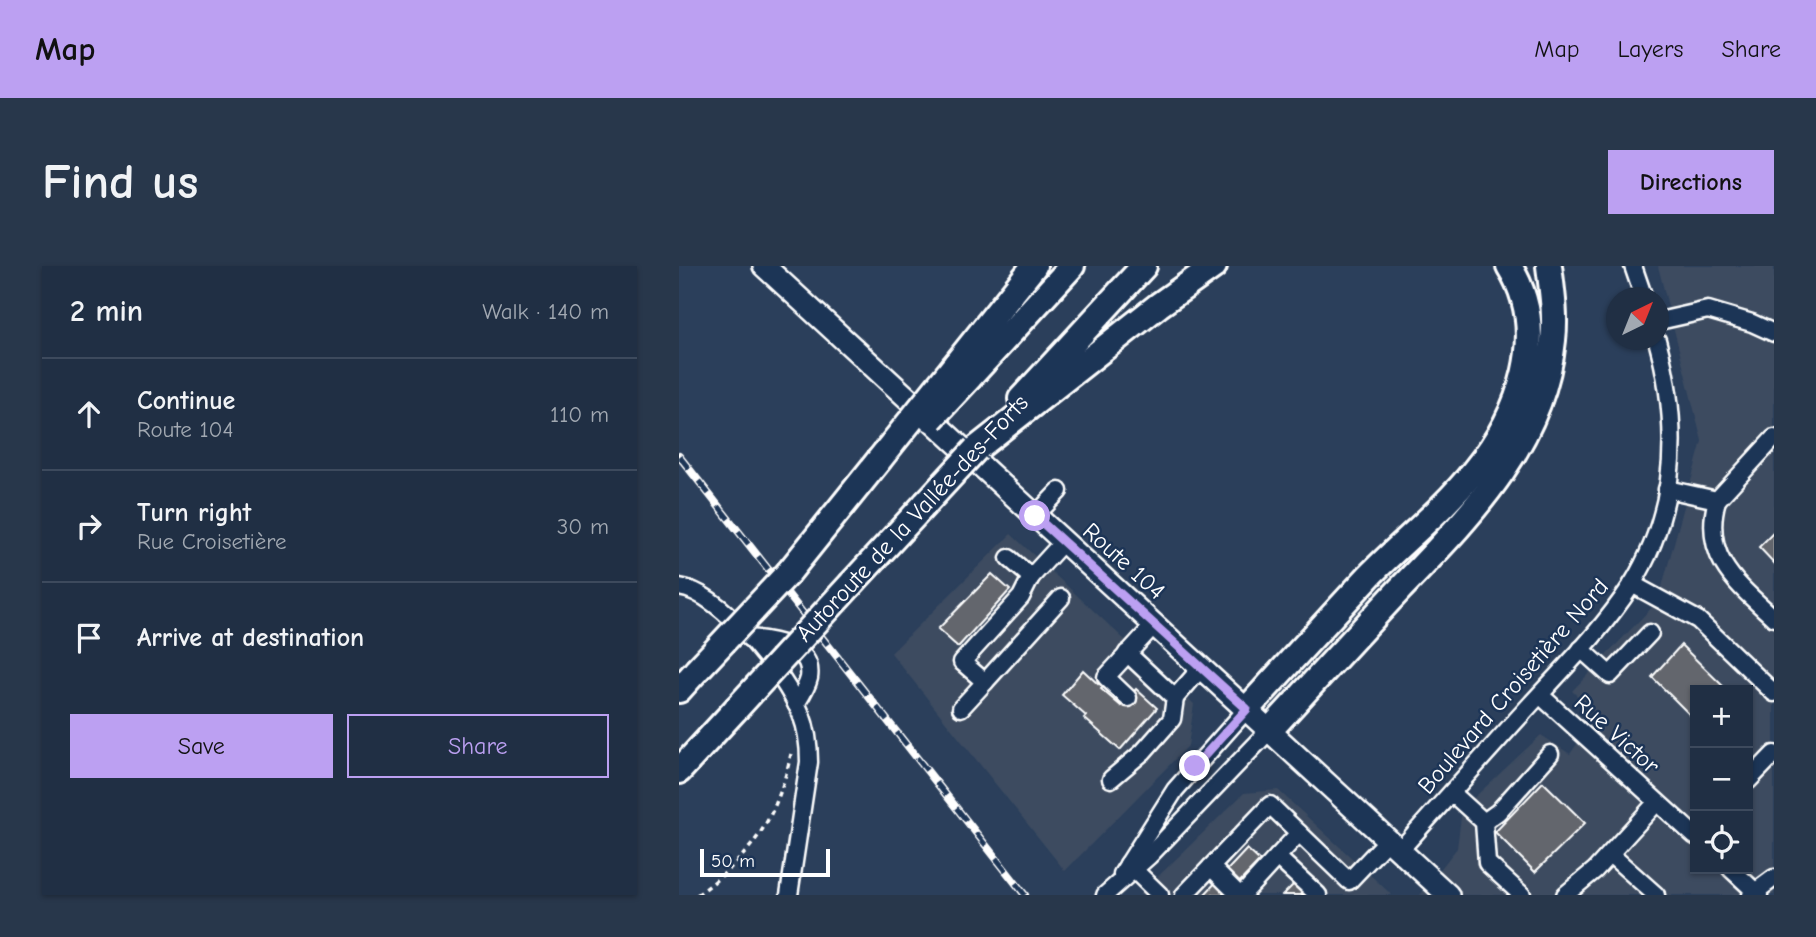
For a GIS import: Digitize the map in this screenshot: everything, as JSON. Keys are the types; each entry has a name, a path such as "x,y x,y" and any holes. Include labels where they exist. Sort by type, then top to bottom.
{"highway":[{"path":"962,372 1034,266"},
{"path":"679,690 789,572 962,372 1072,266"},
{"name":"Autoroute de la Vallée-des-Forts","path":"679,771 976,449 1012,417 1144,266"},
{"path":"1012,417 1214,266"},
{"path":"1247,709 1371,575 1464,484 1497,438 1511,413 1522,383 1529,344 1526,305 1509,266"},
{"path":"1269,730 1463,522 1513,457 1540,397 1552,355 1554,319 1549,266"}],"main road":[{"name":"Route 104","path":"764,266 1448,895"}],"street":[{"path":"1633,266 1640,287"},
{"path":"1669,319 1708,310 1752,323 1774,333"},
{"name":"Boulevard Croisetière Nord","path":"1299,833 1349,881 1452,793 1581,649 1632,584 1653,538 1667,489 1672,455 1672,422 1660,350"},
{"path":"1774,438 1768,457 1717,500 1713,524 1716,544 1727,573 1774,618"},
{"path":"1667,489 1717,500"},
{"path":"1035,516 1059,491"},
{"path":"985,682 962,662 1021,597 1031,577 1063,542"},
{"path":"1009,558 1031,577"},
{"path":"1632,584 1698,620 1774,693"},
{"path":"679,587 709,598 722,608 749,638 796,704 807,732 809,762 789,895"},
{"path":"961,708 1061,598"},
{"path":"1013,605 1036,626"},
{"path":"1128,698 1106,677 1154,625"},
{"path":"1581,649 1610,676 1650,633"},
{"path":"749,638 784,643 794,648 807,663 809,679 796,704"},
{"path":"1127,653 1175,698"},
{"path":"1111,779 1143,751 1172,719 1175,698 1201,668"},
{"name":"Rue Victor","path":"1540,695 1657,802 1690,826"},
{"path":"1105,895 1131,866 1175,790 1247,709"},
{"path":"1131,866 1168,838 1269,730"},
{"path":"1483,822 1498,812 1550,754"},
{"path":"1753,776 1774,754"},
{"path":"1452,793 1483,822 1487,863 1522,895"},
{"path":"1573,893 1657,802"},
{"path":"1184,895 1270,805 1299,833 1241,895 1211,867"},
{"path":"1610,854 1656,895"},
{"path":"1277,857 1318,895"},
{"path":"1131,866 1160,895"},
{"path":"1736,874 1755,894 1774,878"}],"path":[{"path":"697,895 739,862 761,833 779,795 793,749"}],"shaded area":[{"path":"1658,266 1774,266 1774,895 1420,895 1457,848 1462,809 1541,735 1570,754 1597,715 1572,691 1658,601 1702,441 1669,310 1669,287 1663,287"},
{"path":"1011,534 1194,704 1188,746 1065,871 891,653"},
{"path":"1278,790 1392,895 1139,895 1244,793"}],"building":[{"path":"1774,532 1774,563 1759,547"},
{"path":"992,574 1010,590 958,647 938,629"},
{"path":"1681,645 1722,685 1690,685 1690,715 1652,677"},
{"path":"1083,670 1098,684 1100,682 1104,686 1101,689 1121,706 1136,689 1157,708 1120,750 1062,695"},
{"path":"1543,782 1585,823 1535,872 1495,832"},
{"path":"1247,849 1260,861 1227,895 1204,895"},
{"path":"1296,882 1310,895 1283,895"}],"railway":[{"path":"679,456 1025,895"}],"route":[{"path":"1035,516 1247,709 1195,766"}]}
